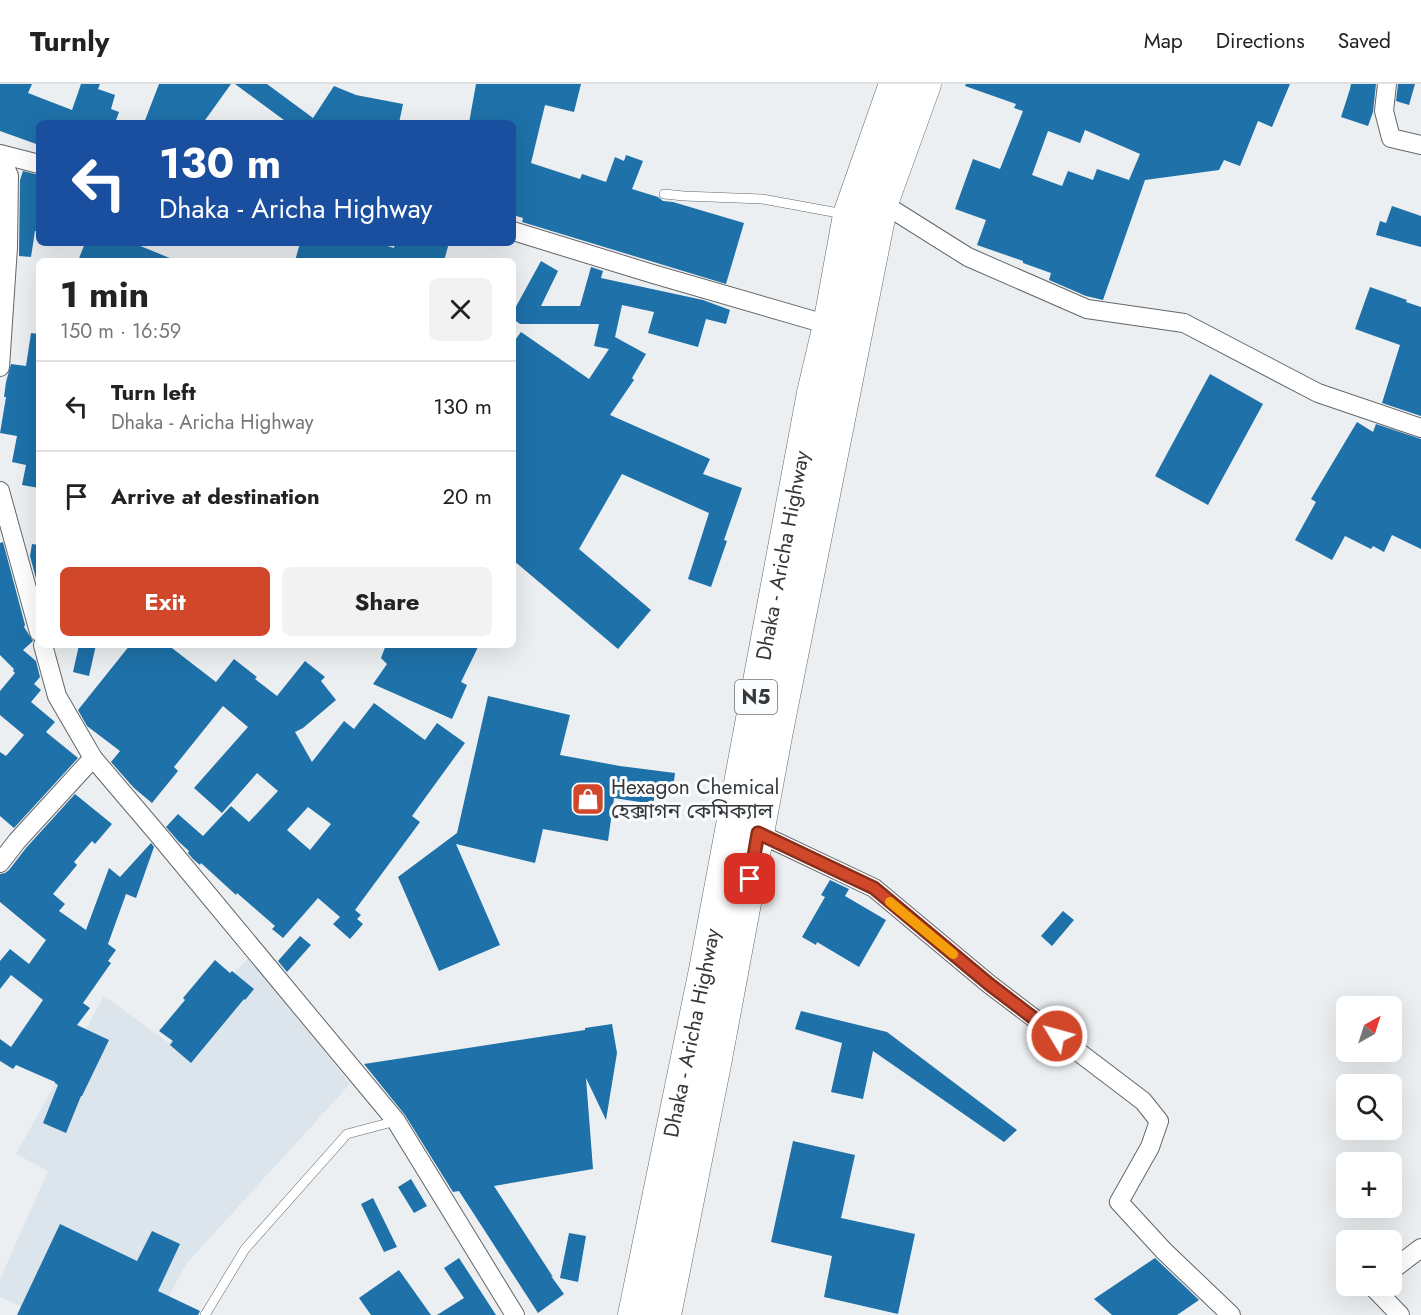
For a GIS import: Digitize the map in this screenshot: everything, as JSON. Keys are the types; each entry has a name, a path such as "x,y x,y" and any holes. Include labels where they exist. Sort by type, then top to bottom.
{"highway":[{"name":"Dhaka - Aricha Highway","path":"634,1315 705,970 813,393 829,325 849,215 896,84"},
{"name":"Dhaka - Aricha Highway","path":"665,1315 882,203 925,84"}],"street":[{"path":"1386,84 1384,111 1391,138 1421,145"},
{"path":"0,155 36,163"},
{"path":"0,155 9,176 8,248 0,367"},
{"path":"882,203 968,257 1087,309 1184,323 1318,393 1421,428"},
{"path":"516,232 829,325"},
{"path":"0,491 36,621"},
{"path":"44,648 57,696 93,758 396,1121 515,1315"},
{"path":"0,863 17,841 93,758"},
{"path":"758,833 874,888 989,984 1143,1101 1159,1121 1150,1147 1119,1202 1164,1251 1231,1315"},
{"path":"1402,1262 1421,1248"},
{"path":"1382,1296 1400,1315"}],"lane":[{"path":"664,194 762,199 849,215"},
{"path":"205,1315 245,1249 347,1134 396,1121"}],"shaded area":[{"path":"251,955 350,1084 186,1264 159,1315 39,1315 0,1297 0,1279 48,1171 16,1154 104,996 169,1043"}],"building":[{"path":"0,84 32,84 28,93 72,110 81,84 100,84 98,89 115,95 111,109 119,112 116,120 36,120 36,144 0,131"},
{"path":"159,84 231,84 205,120 145,120"},
{"path":"235,84 267,84 313,118 334,86 356,95 403,104 400,120 284,120"},
{"path":"476,84 581,84 574,112 545,105 531,163 580,179 582,174 606,182 615,157 624,161 626,155 643,161 632,189 658,197 663,201 744,223 726,284 522,222 523,218 516,216 516,120 470,120"},
{"path":"966,84 1290,84 1272,127 1258,121 1240,166 1224,160 1219,170 1145,180 1103,300 1086,296 1049,280 1051,273 977,245 986,220 955,209 973,159 1000,169 1023,111 1014,108 1016,104 965,86","holes":["1085,130 1140,154 1129,180 1097,169 1093,180 1068,171 1062,186 1032,175 1048,131 1080,143"]},
{"path":"1351,84 1376,84 1373,112 1368,126 1341,117"},
{"path":"1398,84 1415,84 1409,105 1396,101"},
{"path":"23,171 36,174 36,231 31,257 19,256 20,180"},
{"path":"1392,206 1421,216 1421,247 1376,235 1380,221 1386,223"},
{"path":"84,246 140,246 170,258 79,258"},
{"path":"299,246 388,246 394,248 394,246 448,246 445,258 296,258"},
{"path":"541,261 558,271 541,306 580,306 591,267 603,271 601,278 703,300 730,310 726,324 706,319 698,347 648,333 654,312 622,305 615,337 646,354 632,378 634,380 610,415 710,459 703,474 742,488 711,587 688,579 709,513 622,474 579,549 651,610 618,649 516,563 516,339 521,332 589,379 609,349 594,346 599,324 520,324 516,321 516,307"},
{"path":"1370,287 1421,307 1421,416 1382,403 1400,345 1355,329"},
{"path":"31,333 36,334 36,487 22,485 26,465 12,462 17,436 0,433 6,382 11,364 26,366"},
{"path":"1210,374 1263,404 1208,505 1155,476"},
{"path":"1357,422 1373,432 1376,424 1421,439 1421,549 1392,535 1384,552 1373,546 1371,549 1345,536 1332,560 1295,540 1316,502 1311,499"},
{"path":"3,542 24,627 33,641 23,650 36,661 40,677 34,684 41,690 31,702 55,722 46,732 78,758 14,828 0,816 0,752 6,756 24,735 0,715 0,691 15,673 0,655 0,543"},
{"path":"32,544 36,545 36,579 30,556"},
{"path":"78,648 95,648 89,676 73,672"},
{"path":"128,648 172,648 216,682 234,659 277,696 305,661 325,677 321,681 336,700 295,732 312,762 344,721 354,729 374,703 425,740 437,723 465,743 412,816 420,822 355,910 361,915 357,919 363,924 350,939 333,924 340,917 318,898 283,938 272,929 275,926 201,863 200,865 193,859 189,851 166,827 178,814 203,836 231,806 249,822 278,791 257,773 222,813 194,788 248,727 223,706 174,767 178,771 152,803 134,788 111,762 120,751 87,726 78,710","holes":["308,807 331,824 310,850 287,830"]},
{"path":"385,648 478,648 461,682 467,685 452,719 373,684 387,664 381,658"},
{"path":"488,696 570,715 560,755 675,773 673,789 656,787 653,804 614,798 608,841 543,829 535,863 456,844 500,945 439,971 398,877 457,833"},
{"path":"75,794 112,824 95,844 92,841 74,862 77,865 53,894 65,904 59,911 86,930 109,868 120,877 151,843 154,847 136,898 126,894 108,944 116,950 108,961 111,963 83,1003 90,1008 77,1025 109,1040 81,1096 66,1133 43,1123 58,1085 16,1065 13,1069 0,1061 0,1039 11,1047 43,1000 11,975 0,989 0,961 10,949 29,964 46,940 0,902 0,874 9,870"},
{"path":"830,880 849,889 845,896 886,920 859,967 817,942 816,945 802,937 825,897 821,895"},
{"path":"1063,911 1074,920 1052,946 1041,936"},
{"path":"300,936 311,945 287,972 278,961"},
{"path":"215,960 254,989 191,1063 170,1045 173,1041 159,1031"},
{"path":"801,1011 887,1032 1017,1130 1004,1142 873,1051 863,1099 831,1092 842,1043 795,1029"},
{"path":"612,1024 617,1053 606,1120 586,1078 593,1169 494,1186 564,1294 538,1313 459,1191 453,1192 405,1115 364,1064"},
{"path":"793,1141 855,1155 841,1218 915,1234 898,1314 824,1297 832,1256 771,1242"},
{"path":"411,1179 427,1206 414,1213 398,1187"},
{"path":"373,1198 397,1247 384,1252 361,1204"},
{"path":"60,1224 137,1261 152,1231 180,1244 158,1291 200,1311 198,1315 17,1315"},
{"path":"569,1233 586,1236 578,1282 560,1278"},
{"path":"459,1258 496,1315 437,1315 464,1298 444,1268"},
{"path":"1155,1258 1199,1300 1177,1315 1112,1315 1094,1299"},
{"path":"399,1270 431,1315 371,1315 359,1298"}],"slow traffic":[{"path":"890,902 953,954"}],"place":[{"name":"Hexagon Chemical হেক্সাগন কেমিক্যাল","path":"588,799"}],"route":[{"path":"750,879 758,833 874,888 989,984 1057,1036"}]}
